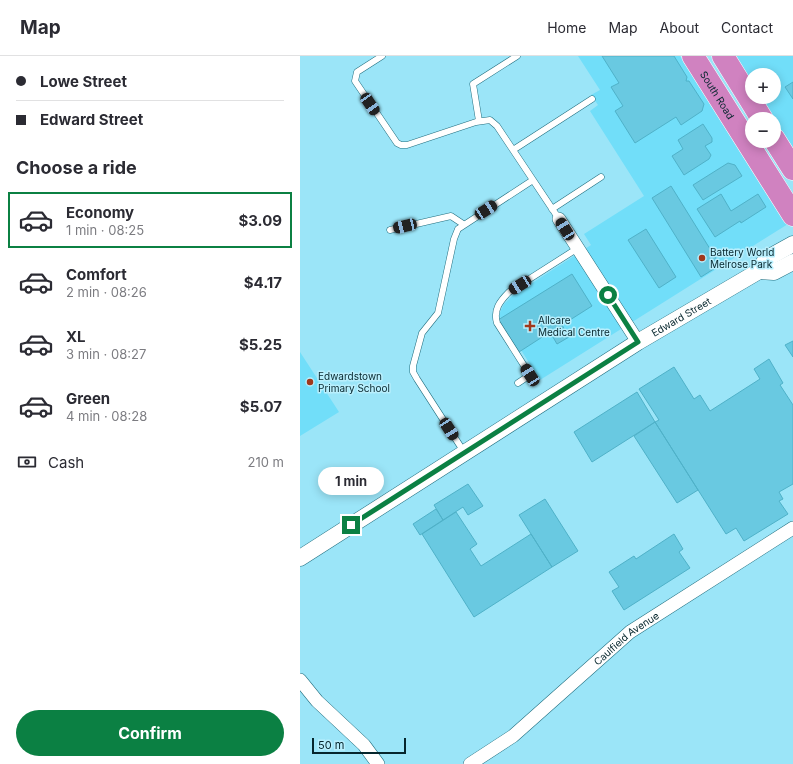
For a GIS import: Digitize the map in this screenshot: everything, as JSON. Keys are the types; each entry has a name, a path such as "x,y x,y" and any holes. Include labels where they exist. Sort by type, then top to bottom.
{"highway":[{"name":"South Road","path":"693,56 793,215"},
{"path":"723,56 758,112"},
{"path":"780,148 793,169"}],"street":[{"path":"556,214 638,342"},
{"name":"Edward Street","path":"300,558 638,342 759,271 766,259 793,244"},
{"name":"Edward Street","path":"759,271 774,272 793,262"},
{"name":"Caulfield Avenue","path":"470,764 513,736 630,632 793,528"},
{"path":"300,680 317,701 364,745 378,764"}],"lane":[{"path":"382,56 358,72 355,81 397,143 401,145 408,145 479,121 490,120 497,126 556,214 601,177"},
{"path":"479,121 473,84 517,56"},
{"path":"513,150 592,99"},
{"path":"464,453 415,376 413,366 422,333 438,313 458,228 533,180"},
{"path":"390,230 450,216 463,224"},
{"path":"518,383 530,375 497,323 495,317 496,310 500,302 509,292 578,248"}],"shaded area":[{"path":"578,56 680,56 788,224 540,380 500,317 500,312 504,304 512,296 591,245 584,234 644,196 590,111 598,105 591,95 600,90"},
{"path":"734,56 793,56 793,148 781,129 781,112 770,112 765,104 781,104 781,68 745,68 745,73"},
{"name":"Edwardstown Primary School","path":"300,352 339,412 300,436"}],"building":[{"path":"602,56 674,56 687,77 686,81 689,81 704,104 702,111 681,125 676,117 635,143 615,111 623,106 611,87 619,83"},
{"path":"793,82 793,99 785,87"},
{"path":"703,124 712,138 712,142 705,146 711,155 709,159 684,175 672,156 683,149 678,140"},
{"path":"728,163 735,165 742,176 703,200 693,185"},
{"path":"671,186 720,265 701,277 652,198"},
{"path":"721,194 731,211 758,194 766,207 715,237 697,209"},
{"path":"646,229 676,277 659,288 628,240"},
{"path":"572,274 592,306 562,325 569,337 557,344 550,332 519,352 498,320"},
{"path":"793,341 793,357 785,345"},
{"path":"769,359 783,383 780,385 793,405 793,484 779,492 783,499 779,501 788,514 744,541 736,528 726,534 655,422 659,420 639,389 674,367 694,399 700,395 710,411 760,379 754,369"},
{"path":"637,392 655,422 592,462 574,432"},
{"path":"655,422 698,490 677,503 634,436"},
{"path":"468,484 483,506 468,515 463,507 443,520 434,505"},
{"path":"545,499 578,551 552,567 519,515"},
{"path":"436,509 443,520 420,535 413,524"},
{"path":"456,512 477,544 470,549 481,566 531,534 552,567 474,617 422,534"},
{"path":"674,534 683,549 679,552 690,568 624,610 612,591 619,587 609,572 634,556 636,559"}],"place":[{"name":"Battery World Melrose Park","path":"702,258"},
{"name":"Allcare Medical Centre","path":"530,326"},
{"name":"Edwardstown Primary School","path":"310,382"}],"route":[{"path":"351,525 638,342 608,295"}]}
